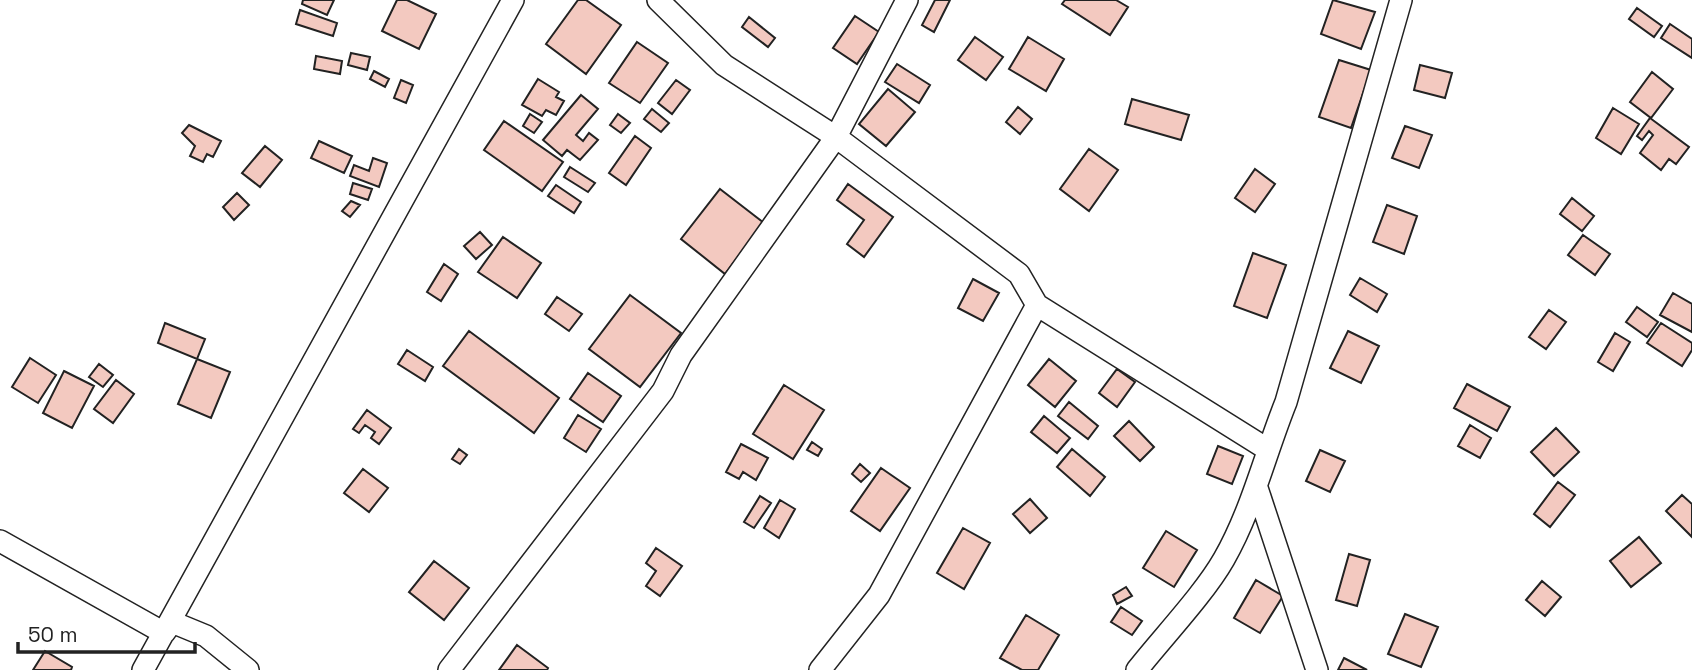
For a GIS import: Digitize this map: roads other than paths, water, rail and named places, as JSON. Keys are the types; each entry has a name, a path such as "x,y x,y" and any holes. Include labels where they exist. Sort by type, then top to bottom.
{"street":[{"path":"143,670 513,0"},
{"path":"658,0 724,65 836,137 1019,274 1037,304 1267,449"},
{"path":"449,670 663,391 681,355 836,137 907,0"},
{"path":"1137,670 1224,559 1257,488 1267,449 1286,402 1401,0"},
{"path":"820,670 879,595 1037,304"},
{"path":"1257,488 1317,670"},
{"path":"0,541 164,633"},
{"path":"164,633 172,622 206,636 248,670"}]}
